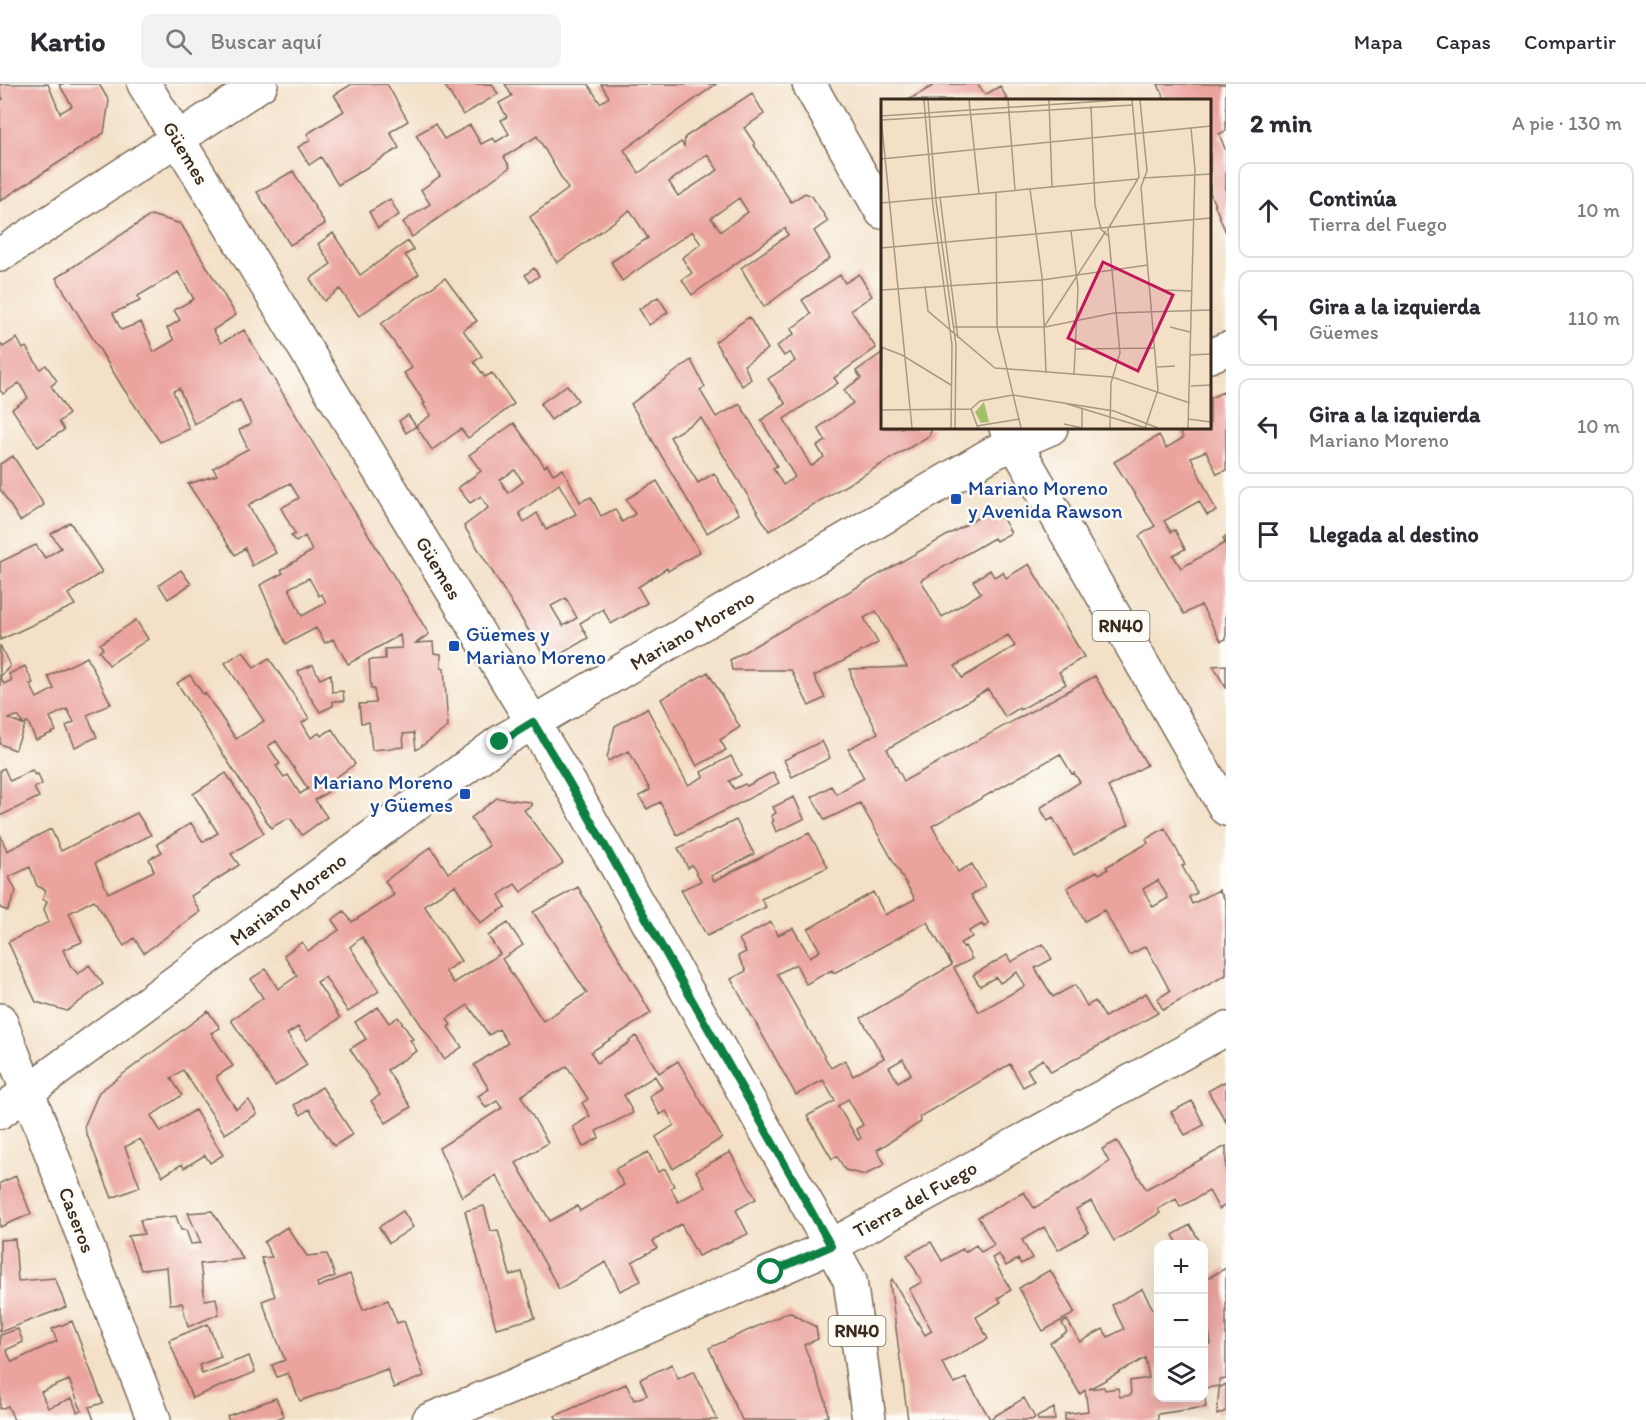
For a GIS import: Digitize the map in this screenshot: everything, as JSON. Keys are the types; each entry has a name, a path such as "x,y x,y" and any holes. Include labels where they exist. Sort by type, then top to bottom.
{"street":[{"name":"Güemes","path":"144,84 569,782 850,1280 869,1420"},
{"path":"0,255 261,84"},
{"path":"809,84 881,210"},
{"path":"1211,355 1226,349"},
{"name":"Mariano Moreno","path":"0,1112 491,748 995,452 1011,435 1045,429"},
{"name":"RN40","path":"1011,435 1226,809"},
{"name":"Caseros","path":"0,1020 154,1420"},
{"name":"Tierra del Fuego","path":"429,1420 511,1388 831,1246 1226,1029"}],"building":[{"path":"0,84 48,84 60,113 72,106 59,84 99,84 109,101 104,133 0,201 0,100 3,99"},
{"path":"352,84 387,84 408,121 390,132 399,148 338,185 321,157 309,165 298,147 311,140 307,134 344,111 334,95"},
{"path":"444,84 492,84 498,94 463,115"},
{"path":"505,84 588,84 600,103 609,97 601,84 716,84 624,150 639,173 681,142 684,146 685,137 752,93 764,114 744,128 791,202 805,193 812,196 828,221 814,231 830,258 764,307 741,268 788,235 785,228 692,295 682,280 692,273 682,258 701,244 692,231 622,281 611,262 648,238 630,210 557,263 530,217 568,189 537,136 504,157 510,167 412,237 403,222 430,204 421,190 440,176 416,135 435,124 444,139 470,125 481,144 493,138 496,142 509,134 501,120 507,117 499,103 512,96","holes":["707,154 718,170 678,196 669,182","739,198 748,212 721,231 711,218"]},
{"path":"936,84 978,84 985,95 1000,86 1007,99 910,99"},
{"path":"1158,84 1226,84 1226,131 1219,134 1226,151 1226,233 1211,196 1211,99 1165,99"},
{"path":"293,171 325,224 290,245 257,192"},
{"path":"390,199 399,215 378,228 369,212"},
{"path":"151,215 181,224 236,315 213,330 221,343 244,330 429,634 416,643 433,642 434,653 441,654 448,727 416,750 414,733 403,734 404,747 372,750 369,722 361,723 359,704 376,703 374,689 371,689 369,660 385,659 385,649 402,648 400,635 348,664 333,639 325,643 316,628 286,644 260,585 283,573 281,570 312,551 305,536 296,542 291,536 295,534 281,508 299,498 290,483 248,505 276,553 252,566 245,548 235,555 188,484 217,475 213,468 248,449 239,430 251,424 240,400 194,424 179,388 173,391 189,429 160,442 123,388 56,278","holes":["178,272 194,299 174,310 180,320 167,328 174,340 154,352 141,322 121,330 113,313 140,301 138,296","309,578 319,596 322,594 326,603 302,616 289,588"]},
{"path":"333,233 360,275 408,241 414,250 405,255 419,274 359,316 340,289 324,301 310,279 331,264 318,244"},
{"path":"534,268 539,276 530,282 525,275"},
{"path":"859,274 872,296 851,310 876,348 834,378 838,383 784,419 811,466 824,457 817,446 826,441 818,428 853,403 844,390 861,378 856,371 881,354 881,429 932,429 929,436 769,531 701,418 670,437 698,483 714,473 739,514 707,533 631,404 691,360 705,387 700,390 716,417 740,404 777,466 773,468 783,485 795,477 761,420 786,404 768,379 795,361 790,352 784,356 777,346 794,334 791,329 811,314 802,300 840,275 845,283"},
{"path":"445,278 477,321 463,330 482,356 474,362 485,377 492,373 514,404 468,438 461,429 432,450 416,426 431,415 404,373 412,368 381,324"},
{"path":"658,297 668,312 649,325 639,309"},
{"path":"749,317 768,349 744,365 751,379 742,386 715,342"},
{"path":"17,338 23,349 26,347 40,369 46,365 57,381 51,386 69,414 59,422 64,430 38,447 12,409 28,398 19,383 3,394 0,390 0,343 3,347"},
{"path":"567,385 578,400 551,420 540,404"},
{"path":"1223,392 1226,399 1226,470 1217,474 1206,451 1191,457 1216,511 1207,515 1199,501 1164,521 1171,532 1175,530 1185,549 1173,555 1181,568 1225,543 1223,538 1226,536 1226,639 1221,641 1201,605 1184,614 1139,536 1155,526 1114,462 1159,435 1166,448 1183,438 1180,431 1185,429 1211,429 1211,398"},
{"path":"408,415 416,426 406,433 399,421"},
{"path":"514,423 545,467 547,464 553,474 563,469 580,502 591,497 601,516 615,509 622,522 635,514 626,499 657,481 700,552 668,571 667,568 638,587 647,603 611,624 603,609 580,623 588,638 554,658 542,652 464,526 488,508 481,496 470,503 458,488 481,471 469,455","holes":["515,470 523,482 508,493 500,480","559,484 576,514 546,530 537,513 524,522 519,513","566,598 577,618 563,626 551,606"]},
{"path":"13,456 44,505 20,521 0,489 0,464"},
{"path":"986,513 1003,519 1011,533 996,541 994,538 921,580 942,617 981,593 973,581 990,570 994,577 1003,572 1006,578 1029,564 1084,657 1059,672 1066,684 1020,710 1019,708 1005,717 988,689 887,749 904,781 1095,676 1147,765 1108,787 1129,824 1074,855 1053,818 1048,821 1040,808 1080,782 1074,773 1072,774 1060,754 932,826 958,872 972,864 985,887 971,895 989,924 984,927 982,924 969,931 972,937 960,943 963,947 965,946 972,959 954,968 979,1012 1025,986 1017,972 1000,983 996,977 980,986 973,975 1007,955 1011,962 1043,944 1052,959 1035,968 1053,997 1075,985 1087,1006 1095,1001 1105,1017 1146,993 1158,1013 1051,1072 1043,1059 1027,1069 1034,1081 1023,1087 1010,1064 919,1117 921,1122 877,1150 885,1164 865,1175 845,1170 837,1156 832,1159 807,1116 835,1101 823,1080 796,1095 731,979 746,971 738,956 746,952 739,939 771,922 778,935 793,928 810,957 820,951 808,929 873,892 885,915 915,899 860,803 825,820 812,797 831,786 836,794 864,778 848,749 878,733 853,684 850,669 907,667 876,611 864,618 878,643 814,676 825,698 809,706 791,670 732,670 730,660","holes":["1008,635 1015,646 962,678 955,666","927,922 952,965 861,1018 884,1058 853,1076 845,1060 831,1068 777,974 796,964 806,984 832,970 834,973","903,1059 911,1074 898,1082 889,1067","848,1099 863,1125 856,1129 861,1138 858,1140 838,1106"]},
{"path":"70,522 102,572 68,594 75,605 0,640 0,562 36,545 45,558 61,548 51,534"},
{"path":"181,570 191,584 168,599 159,585"},
{"path":"136,620 148,639 109,665 99,651 103,649 100,644"},
{"path":"0,645 10,666 0,677"},
{"path":"243,651 254,668 269,658 309,718 302,723 311,738 319,733 321,736 332,729 355,764 335,778 337,783 334,788 315,800 327,817 302,835 288,818 271,828 177,683 190,675 236,739 264,721 225,663","holes":["276,741 308,789 300,794 288,775 284,777 276,766 280,764 268,746"]},
{"path":"87,657 111,704 87,715 97,737 75,747 66,726 74,722 67,709 50,717 56,731 36,740 28,722 23,724 16,716 9,719 25,725 15,750 0,744 0,677 4,684 12,680 9,674 25,666 37,698 54,689 48,676"},
{"path":"313,665 320,679 331,674 332,692 343,691 344,701 333,701 333,706 320,712 308,694 298,671"},
{"path":"1226,665 1226,688 1213,666"},
{"path":"708,672 740,727 720,740 726,750 697,766 661,699"},
{"path":"647,708 688,785 703,777 701,772 731,756 741,775 729,781 734,789 745,784 747,786 773,772 779,783 677,835 660,802 647,809 639,796 650,790 629,751 608,761 607,758 615,726"},
{"path":"822,741 830,758 792,777 784,760"},
{"path":"4,768 10,781 32,770 35,775 38,774 42,784 34,788 39,797 0,816 0,770"},
{"path":"226,773 264,833 231,854 239,865 191,896 200,912 144,953 134,938 124,946 94,900 69,913 82,942 63,950 70,965 78,974 89,965 103,984 67,1011 36,1002 8,942 49,922 44,909 47,901 42,899 46,890 37,886 30,867 9,877 16,891 8,911 0,908 0,834 7,851 51,829 61,851 137,813 151,835 95,863 108,893 154,871 149,859 162,852 157,844 191,823 203,842 218,833 193,794"},
{"path":"794,797 804,819 776,832 771,816 776,813 773,807"},
{"path":"497,798 530,802 532,805 524,810 563,863 521,892 515,884 499,895 506,907 480,923 455,885 424,905 461,961 445,971 454,983 500,954 488,936 508,923 523,945 502,959 543,1021 587,993 533,912 578,887 651,1013 591,1052 597,1063 636,1036 659,1073 678,1061 722,1138 673,1169 656,1137 674,1125 666,1111 660,1115 649,1096 662,1088 655,1076 624,1095 633,1113 596,1131 599,1138 583,1147 573,1127 590,1116 582,1103 588,1099 567,1066 521,1096 548,1143 516,1163 550,1221 577,1206 580,1211 624,1185 615,1169 648,1152 658,1172 665,1169 674,1186 671,1188 678,1202 705,1187 696,1171 730,1152 756,1199 736,1210 748,1234 698,1256 681,1224 653,1241 657,1248 632,1262 641,1281 620,1291 606,1262 559,1289 496,1175 462,1197 439,1148 502,1108 497,1101 486,1108 478,1096 489,1089 474,1065 508,1043 499,1029 489,1035 468,1005 447,1019 451,1025 448,1027 462,1047 444,1059 362,937 350,947 379,991 348,1012 325,977 317,982 340,1018 307,1040 298,1027 287,1034 307,1065 275,1086 231,1020 263,998 251,979 266,969 278,989 297,976 284,955 302,942 308,951 339,930 332,920 344,911 352,922 394,895 385,881 431,847 448,873 489,846 471,818"},
{"path":"736,820 754,854 711,876 714,881 809,833 828,867 761,899 766,907 707,936 681,890 701,881 692,865 688,868 678,848"},
{"path":"1165,828 1197,893 1189,897 1192,904 1219,890 1226,901 1226,975 1163,1010 1157,999 1170,991 1146,946 1129,955 1104,910 1085,921 1067,888 1097,871 1099,874 1108,869 1106,867 1148,843 1146,839","holes":["1158,880 1168,898 1153,907 1143,889"]},
{"path":"378,1007 389,1023 398,1017 413,1039 410,1040 417,1051 387,1070 411,1107 386,1123 371,1101 380,1095 350,1049 366,1039 355,1022"},
{"path":"208,1011 220,1028 211,1033 233,1066 217,1076 217,1080 236,1109 249,1100 257,1114 225,1134 183,1070 171,1078 182,1095 151,1116 161,1132 195,1110 223,1155 210,1163 205,1155 184,1168 182,1164 163,1176 140,1139 125,1147 140,1187 112,1198 84,1127 99,1092"},
{"path":"1226,1081 1226,1122 1208,1091"},
{"path":"322,1087 353,1134 334,1146 309,1109 301,1115 294,1105"},
{"path":"1192,1101 1204,1125 1185,1135 1171,1112"},
{"path":"1117,1141 1146,1189 1226,1146 1226,1205 1219,1209 1209,1191 1180,1207 1176,1199 1158,1209 1160,1213 1114,1241 1091,1201 1076,1209 1089,1232 1058,1250 1044,1227 1022,1240 1032,1258 1021,1264 1018,1259 1006,1266 999,1254 992,1258 1011,1290 998,1298 1001,1302 976,1317 988,1339 942,1363 954,1384 966,1378 990,1419 1024,1398 1035,1418 1031,1420 908,1420 890,1283 892,1279 925,1335 932,1331 909,1289 922,1282 907,1255 931,1242 942,1261 962,1249 965,1252 976,1245 981,1252 994,1245 978,1217 1024,1192 1034,1208 1080,1182 1109,1162 1102,1149"},
{"path":"16,1176 31,1214 0,1227 0,1183"},
{"path":"484,1206 491,1231 498,1230 510,1275 522,1272 535,1318 496,1328 465,1211"},
{"path":"212,1211 243,1259 200,1264 205,1300 216,1298 219,1314 188,1327 182,1303 170,1304 167,1267 141,1270 128,1236 144,1234 140,1220 176,1216 181,1230 186,1230 191,1244 201,1243 188,1213"},
{"path":"403,1211 413,1227 389,1243 379,1227"},
{"path":"1190,1225 1199,1240 1176,1240 1173,1235"},
{"path":"287,1227 307,1256 327,1254 335,1276 317,1283 318,1287 350,1274 363,1310 388,1300 397,1323 404,1321 424,1376 394,1388 387,1369 300,1401 288,1373 277,1377 272,1365 285,1360 262,1301 275,1296 261,1258 272,1257 264,1242"},
{"path":"15,1239 18,1281 55,1278 66,1307 0,1332 0,1240"},
{"path":"1226,1268 1226,1379 1219,1380 1219,1386 1208,1387 1208,1344 1211,1344 1208,1324 1208,1278"},
{"path":"1050,1270 1075,1313 1043,1331 1019,1288"},
{"path":"1142,1289 1154,1311 1154,1402 1205,1402 1206,1407 1158,1414 1158,1419 1155,1420 1065,1420 1065,1414 1088,1411 1085,1390 1080,1394 1050,1343 1067,1332 1062,1323 1067,1320 1080,1342 1103,1329 1108,1337 1124,1329 1112,1305","holes":["1145,1358 1149,1378 1130,1381 1131,1395 1120,1397 1118,1388 1089,1389"]},
{"path":"789,1312 816,1327 818,1339 804,1345 826,1401 828,1416 818,1420 742,1420 709,1348"},
{"path":"72,1321 103,1403 89,1407 94,1420 14,1420 8,1406 0,1409 0,1335 18,1329 23,1342 6,1350 12,1362 57,1341 52,1329","holes":["69,1380 82,1411 77,1412 72,1398 48,1408 41,1392"]},
{"path":"208,1324 221,1357 199,1365 202,1374 249,1356 255,1372 192,1398 169,1340"},
{"path":"672,1364 678,1379 694,1371 717,1420 557,1420 555,1416 626,1384 634,1400 647,1395 640,1379"},
{"path":"1226,1384 1226,1411 1217,1415 1219,1388"},
{"path":"276,1398 284,1416 274,1420 229,1420 227,1416"},
{"path":"1054,1408 1055,1420 1038,1420 1037,1417"}],"place":[{"name":"Mariano Moreno y Avenida Rawson","path":"956,499"},
{"name":"Güemes y Mariano Moreno","path":"454,646"},
{"name":"Mariano Moreno y Güemes","path":"465,794"}],"route":[{"path":"500,742 533,722 831,1246 771,1272"}]}
